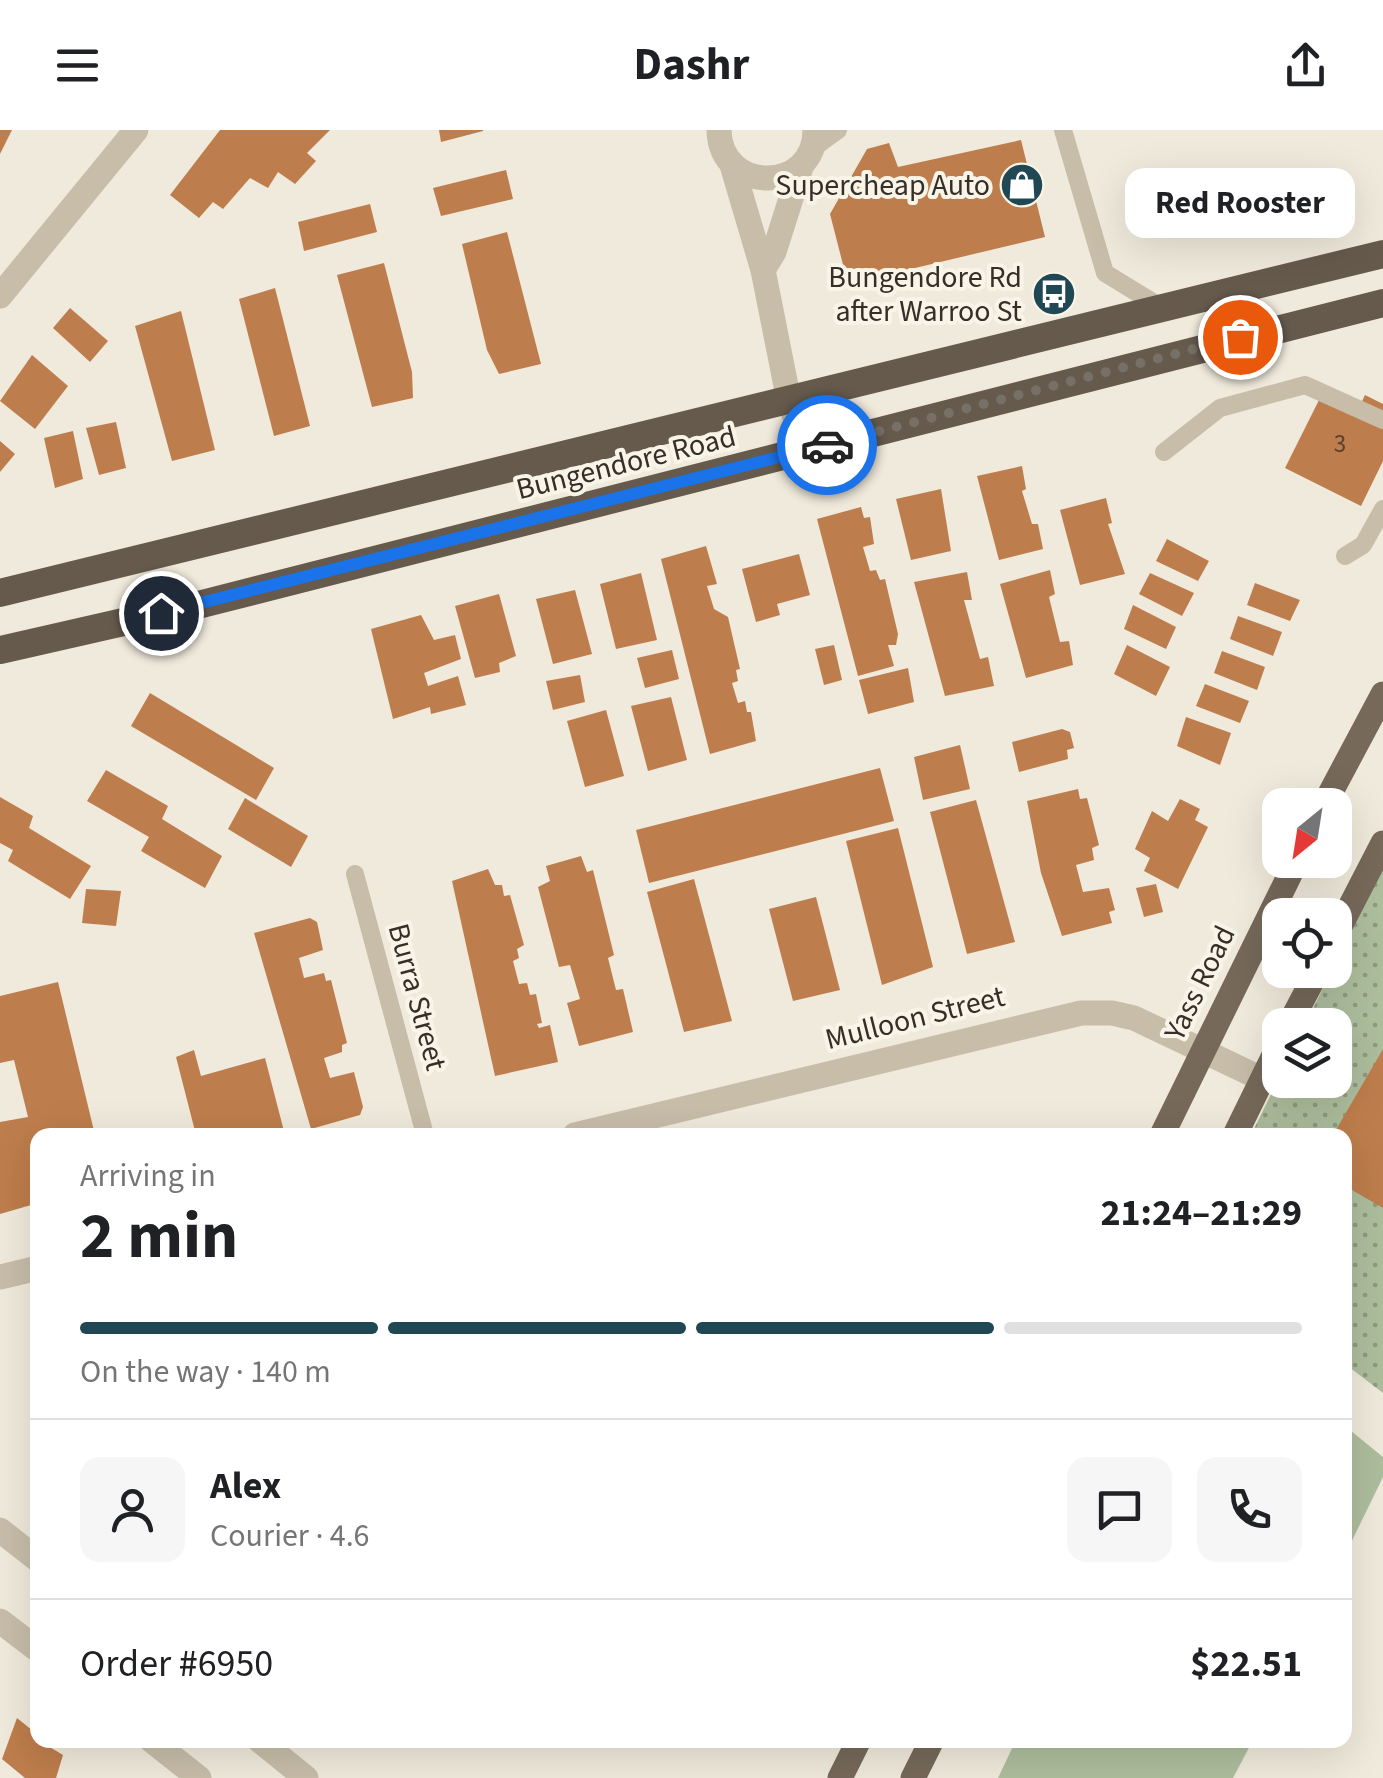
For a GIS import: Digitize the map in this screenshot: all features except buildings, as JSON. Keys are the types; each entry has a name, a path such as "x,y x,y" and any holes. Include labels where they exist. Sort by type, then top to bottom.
{"highway":[{"name":"Bungendore Road","path":"0,593 1383,254"},
{"name":"Bungendore Road","path":"0,650 216,600 1383,303"}],"main road":[{"path":"1333,788 1383,694"},
{"path":"1352,903 1383,843"},
{"name":"Yass Road","path":"1165,1128 1288,878"},
{"path":"1238,1128 1262,1079"},
{"path":"840,1778 855,1748"},
{"path":"913,1778 928,1748"}],"street":[{"path":"0,296 136,130"},
{"path":"718,133 732,165 764,270 789,400 807,450"},
{"path":"732,165 744,174 772,180 809,148"},
{"path":"764,270 774,252 809,148"},
{"name":"Mulloon Street","path":"604,1128 1081,1013 1123,1015 1262,1079"},
{"path":"0,1277 30,1270"},
{"path":"0,1530 30,1554"},
{"path":"0,1620 30,1644"},
{"path":"160,1748 199,1778"},
{"path":"269,1748 306,1778"}],"lane":[{"path":"809,148 838,130"},
{"path":"1062,130 1106,273 1159,306"},
{"path":"1164,452 1220,408 1304,385 1383,420"},
{"path":"1346,556 1363,546 1383,509"},
{"name":"Burra Street","path":"355,874 423,1128"}],"green space":[{"path":"1383,864 1383,1393 1352,1369 1352,1128 1254,1128 1269,1098 1352,1098 1352,1008 1313,1008 1323,988 1352,988 1352,928"},
{"path":"1352,1432 1383,1457 1383,1477 1352,1541"},
{"path":"1012,1748 1249,1748 1233,1778 998,1778"}],"way so far":[{"path":"827,445 1240,337"}],"place":[{"name":"Supercheap Auto","path":"1022,185"},
{"name":"Bungendore Rd after Warroo St","path":"1054,294"},
{"name":"Red Rooster","path":"1240,337"}],"route":[{"path":"161,613 827,445"}]}
